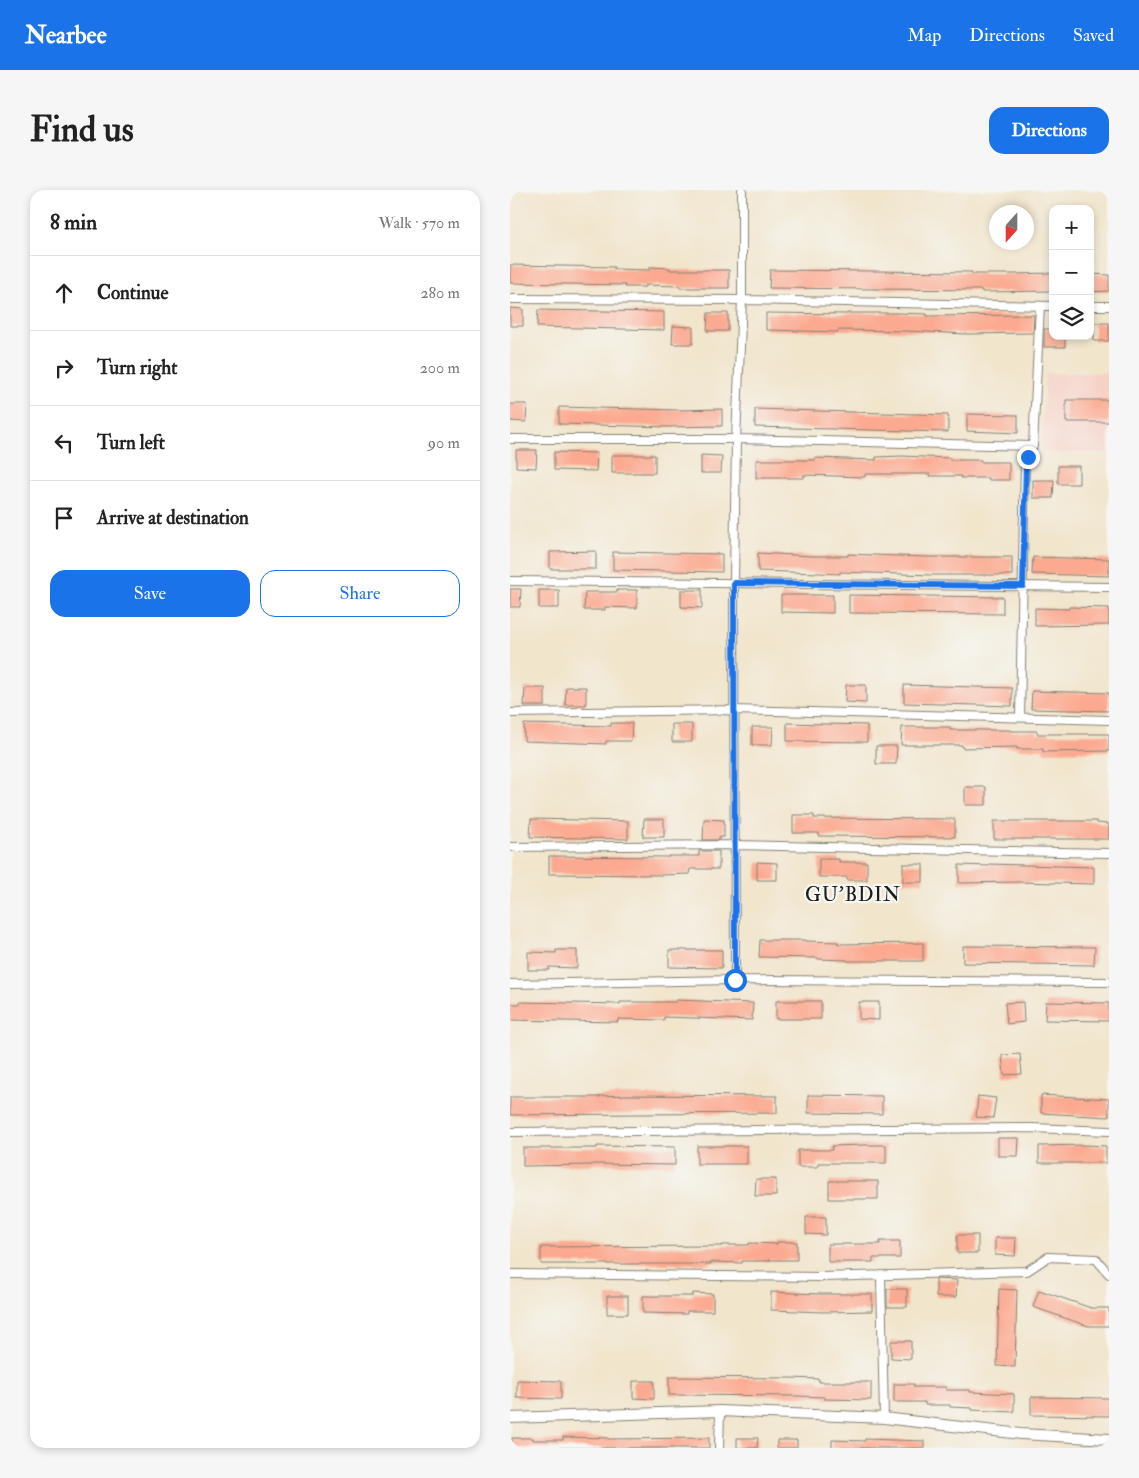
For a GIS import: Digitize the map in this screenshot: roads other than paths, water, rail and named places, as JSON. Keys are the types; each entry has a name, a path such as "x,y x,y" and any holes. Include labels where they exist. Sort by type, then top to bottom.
{"street":[{"path":"735,980 734,583 736,439 742,300 742,190"},
{"path":"510,299 742,300 1049,306"},
{"path":"1020,718 1026,462 1033,446 1040,306"},
{"path":"1094,306 1109,306"},
{"path":"510,439 736,439 1033,446"},
{"path":"510,581 1109,587"},
{"path":"510,713 733,710 1109,720"},
{"path":"510,847 735,845 1109,853"},
{"path":"510,984 735,980 1109,982"},
{"path":"510,1132 1032,1128 1109,1131"},
{"path":"510,1274 823,1277 1027,1271 1048,1257 1096,1259 1109,1274"},
{"path":"881,1275 884,1418"},
{"path":"719,1448 720,1411"},
{"path":"510,1418 720,1411 884,1418 1022,1434 1109,1439"}],"district":[{"name":"GU'BDIN","path":"853,894"}]}
